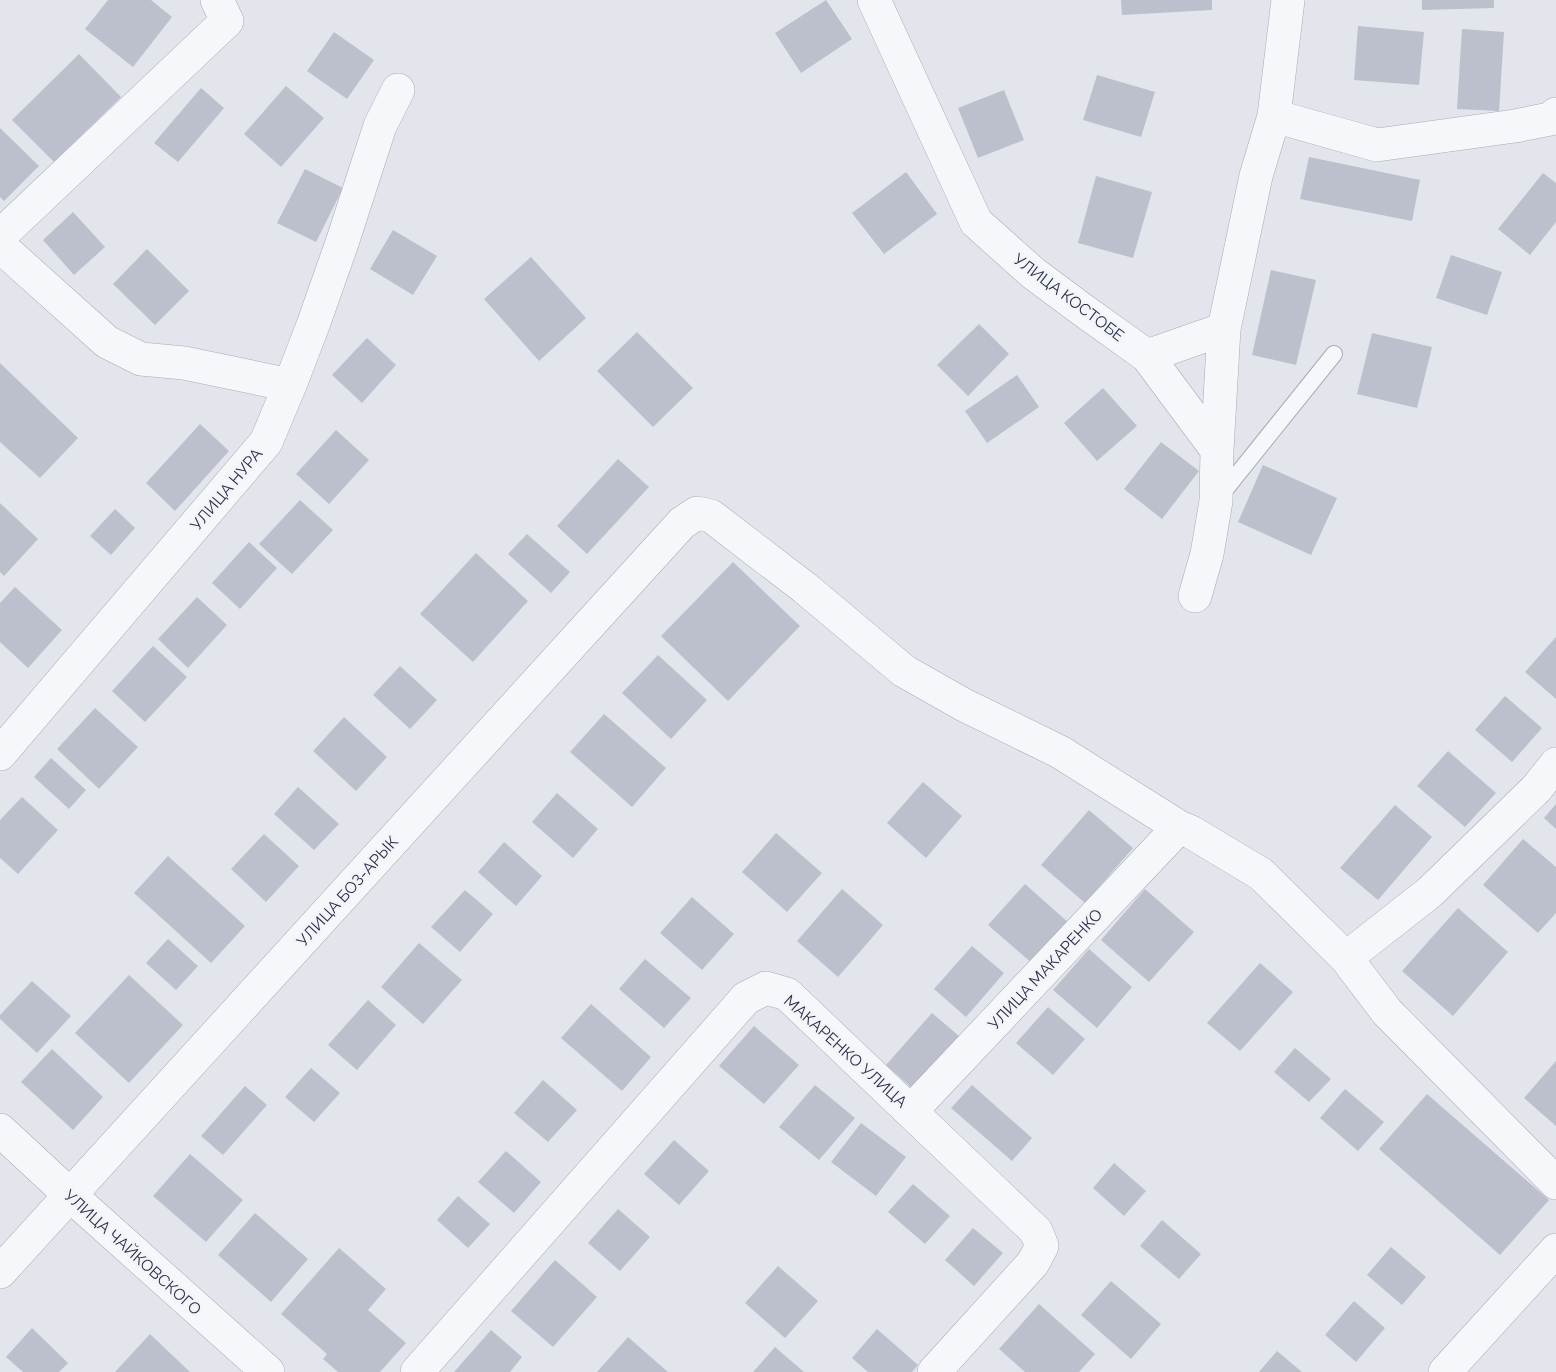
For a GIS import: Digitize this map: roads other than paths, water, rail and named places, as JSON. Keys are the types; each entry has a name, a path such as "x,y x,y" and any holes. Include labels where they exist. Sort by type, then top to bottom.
{"street":[{"path":"0,236 227,21 217,0"},
{"name":"УЛИЦА КОСТОБЕ","path":"874,0 976,222 1033,273 1148,356 1217,450"},
{"path":"1195,596 1207,554 1216,501 1224,329 1256,176 1274,116 1288,0"},
{"name":"УЛИЦА НУРА","path":"0,754 266,442 313,324 380,126 398,90"},
{"path":"1274,116 1377,145 1515,126 1550,119 1556,114"},
{"path":"0,246 107,342 141,360 184,363 290,385"},
{"path":"1148,356 1224,329"},
{"name":"УЛИЦА БОЗ-АРЫК","path":"0,1272 682,523 697,513 711,516 739,537 805,588 904,671 964,705 1060,752 1179,827"},
{"path":"1346,958 1430,892 1537,788 1556,764"},
{"path":"1179,827 1261,874 1346,958 1387,1012 1556,1183"},
{"name":"УЛИЦА МАКАРЕНКО","path":"911,1111 1179,827"},
{"name":"МАКАРЕНКО УЛИЦА","path":"417,1372 746,998 766,988 787,994 1036,1231 1042,1246 1033,1263 934,1372"},
{"name":"УЛИЦА ЧАЙКОВСКОГО","path":"0,1130 69,1195 267,1372"},
{"path":"1445,1372 1556,1250"}],"lane":[{"path":"1216,501 1334,354"}]}
